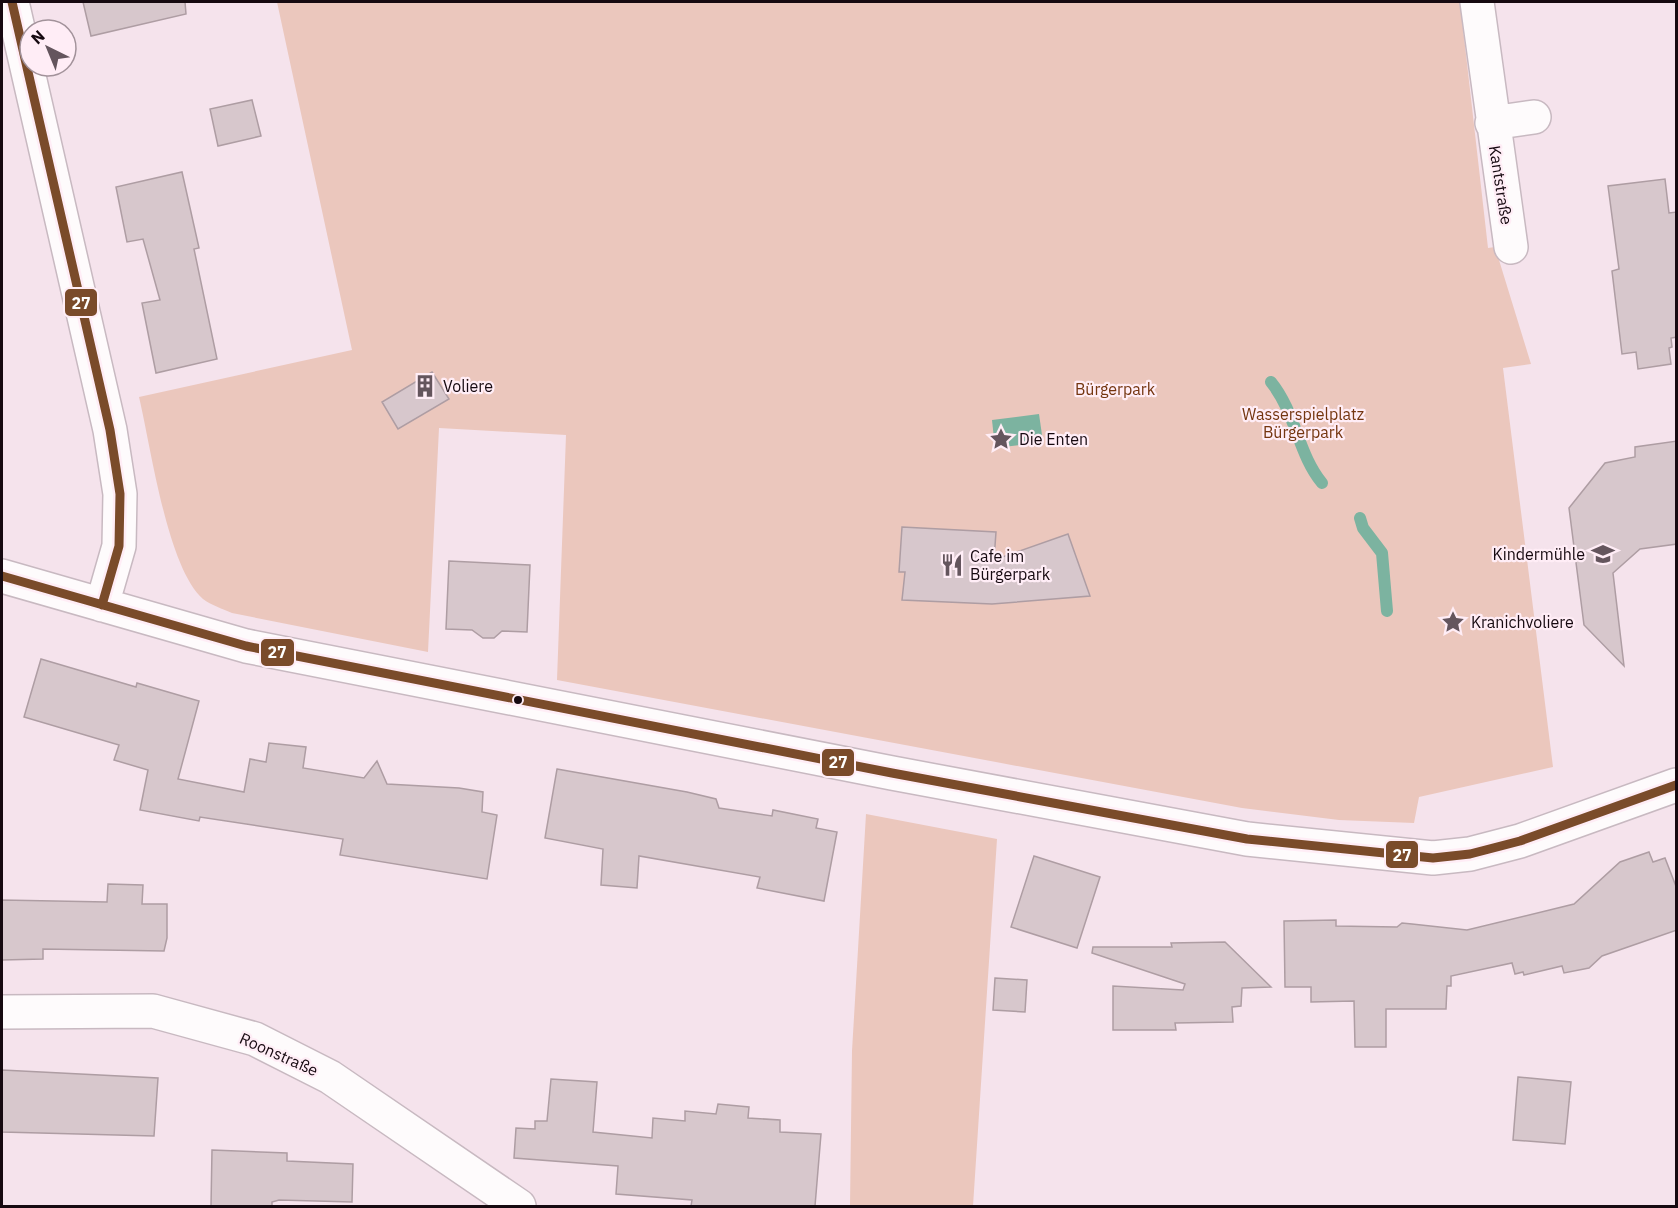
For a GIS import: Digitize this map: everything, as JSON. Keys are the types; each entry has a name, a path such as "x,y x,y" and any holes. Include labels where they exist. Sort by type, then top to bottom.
{"street":[{"path":"12,2 110,430 118,483 119,546 102,606"},
{"name":"Kantstraße","path":"1476,2 1511,247"},
{"name":"Kantstraße","path":"1492,123 1534,117"},
{"path":"2,576 246,646 903,776 1247,839 1433,858 1461,855 1520,841 1677,785"},
{"name":"Roonstraße","path":"2,1012 153,1011 255,1039 330,1077 519,1206"}],"green space":[{"name":"Bürgerpark","path":"277,2 1460,2 1488,248 1495,247 1531,364 1503,368 1553,767 1419,797 1414,823 1339,820 1242,808 557,680 566,435 439,428 428,652 232,613 206,601 190,583 170,534 139,397 352,350"},
{"path":"866,814 997,839 973,1206 850,1206 852,1051"}],"shaded area":[{"path":"1039,414 1043,442 995,448 992,420"}],"building":[{"path":"83,2 185,2 186,14 91,36"},
{"path":"252,100 261,136 218,146 210,109"},
{"path":"182,172 199,248 194,249 217,359 156,373 142,303 160,300 143,239 127,242 116,187"},
{"path":"1665,179 1669,213 1677,212 1677,337 1671,338 1672,347 1669,348 1671,364 1638,369 1636,352 1622,354 1612,271 1619,269 1608,186"},
{"name":"Voliere","path":"432,372 449,399 398,429 382,402"},
{"path":"1677,441 1677,544 1640,549 1613,573 1624,666 1584,625 1569,508 1605,463 1635,457 1635,447"},
{"path":"902,527 996,532 994,560 1068,534 1090,596 992,604 902,600 905,572 899,572"},
{"path":"449,561 530,565 527,632 502,631 494,638 483,638 472,630 446,629"},
{"path":"41,659 136,687 137,683 199,701 178,779 244,792 250,759 266,762 269,743 306,747 303,768 364,778 377,761 387,784 459,788 483,792 482,812 497,815 487,879 340,855 343,839 200,817 199,821 140,810 148,770 114,760 119,745 24,717"},
{"path":"557,769 687,792 716,799 719,808 772,816 773,810 818,819 816,828 837,832 824,901 757,888 760,877 639,856 637,888 601,885 603,849 545,838"},
{"path":"1649,852 1653,862 1665,858 1677,889 1677,930 1602,956 1589,968 1564,973 1562,966 1524,975 1523,972 1515,974 1512,963 1451,976 1451,986 1447,986 1446,1009 1386,1009 1386,1047 1355,1047 1354,1001 1311,1002 1311,987 1285,987 1284,921 1336,920 1336,926 1397,927 1402,923 1467,930 1574,904 1620,862"},
{"path":"1034,856 1100,877 1077,948 1011,927"},
{"path":"108,884 143,885 142,904 167,904 167,938 164,951 43,949 43,959 2,960 2,900 107,902"},
{"path":"1225,942 1271,987 1242,988 1241,1006 1232,1007 1233,1022 1175,1023 1176,1030 1113,1030 1113,986 1183,990 1185,984 1092,953 1093,947 1172,947 1171,943"},
{"path":"995,978 1027,980 1025,1012 993,1010"},
{"path":"2,1070 158,1078 154,1136 2,1132"},
{"path":"1518,1077 1571,1082 1565,1144 1513,1140"},
{"path":"551,1079 597,1082 593,1132 652,1138 653,1118 685,1121 685,1111 716,1114 718,1104 749,1107 748,1118 780,1120 780,1132 821,1134 815,1206 691,1206 692,1200 616,1194 618,1166 514,1158 516,1128 535,1129 535,1121 547,1121"},
{"path":"212,1150 287,1153 287,1161 353,1164 352,1202 279,1200 272,1202 272,1206 211,1206"}],"waterway":[{"path":"1271,382 1286,407 1307,459 1322,483"},
{"path":"1360,518 1363,528 1382,553 1387,611"}],"transit line":[{"name":"27","path":"12,2 110,430 120,494 119,546 102,605"},
{"name":"27","path":"2,576 246,646 892,773 1247,839 1433,858 1470,854 1520,841 1676,785"}],"place":[{"name":"Voliere","path":"425,386"},
{"name":"Die Enten","path":"1001,439"},
{"name":"Kindermühle","path":"1603,554"},
{"name":"Cafe im Bürgerpark","path":"952,565"},
{"name":"Kranichvoliere","path":"1453,622"}],"park label":[{"name":"Wasserspielplatz Bürgerpark","path":"1303,423"}]}
